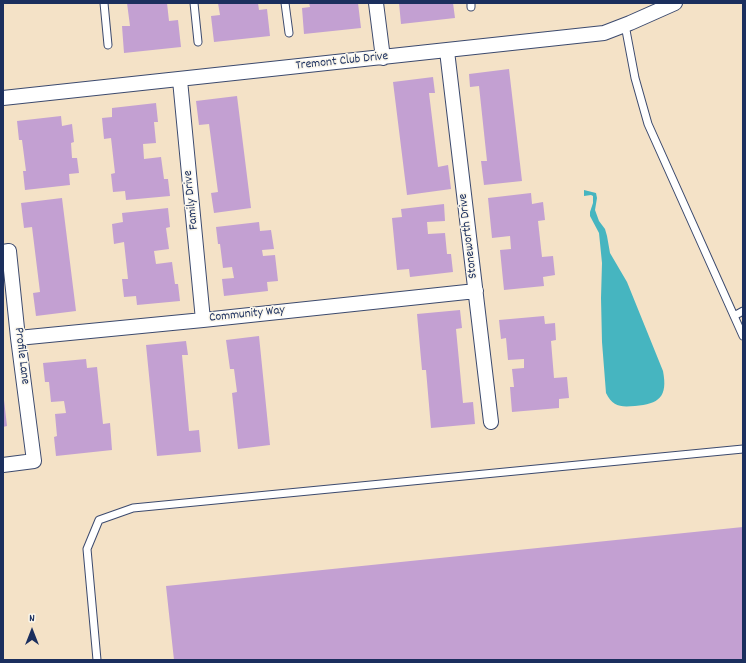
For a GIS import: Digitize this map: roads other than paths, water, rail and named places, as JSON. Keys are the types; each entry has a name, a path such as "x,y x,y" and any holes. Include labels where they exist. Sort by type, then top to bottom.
{"street":[{"path":"376,3 383,58"},
{"name":"Tremont Club Drive","path":"3,98 604,33 675,3"},
{"name":"Stoneworth Drive","path":"448,51 491,422"},
{"name":"Family Drive","path":"180,80 203,320"},
{"name":"Profile Lane","path":"3,465 34,461 6,251"},
{"name":"Community Way","path":"18,338 476,291"}],"lane":[{"path":"104,3 108,45"},
{"path":"194,3 198,42"},
{"path":"285,3 289,33"},
{"path":"625,25 635,78 648,124 743,336"},
{"path":"734,316 743,312"},
{"path":"97,660 87,549 99,520 133,508 743,449"}],"water":[{"path":"584,190 596,193 597,198 595,210 599,221 605,229 610,253 627,282 663,371 663,393 660,398 650,403 635,406 621,406 614,404 606,393 602,342 602,263 599,233 590,216 593,196 584,196"}]}
